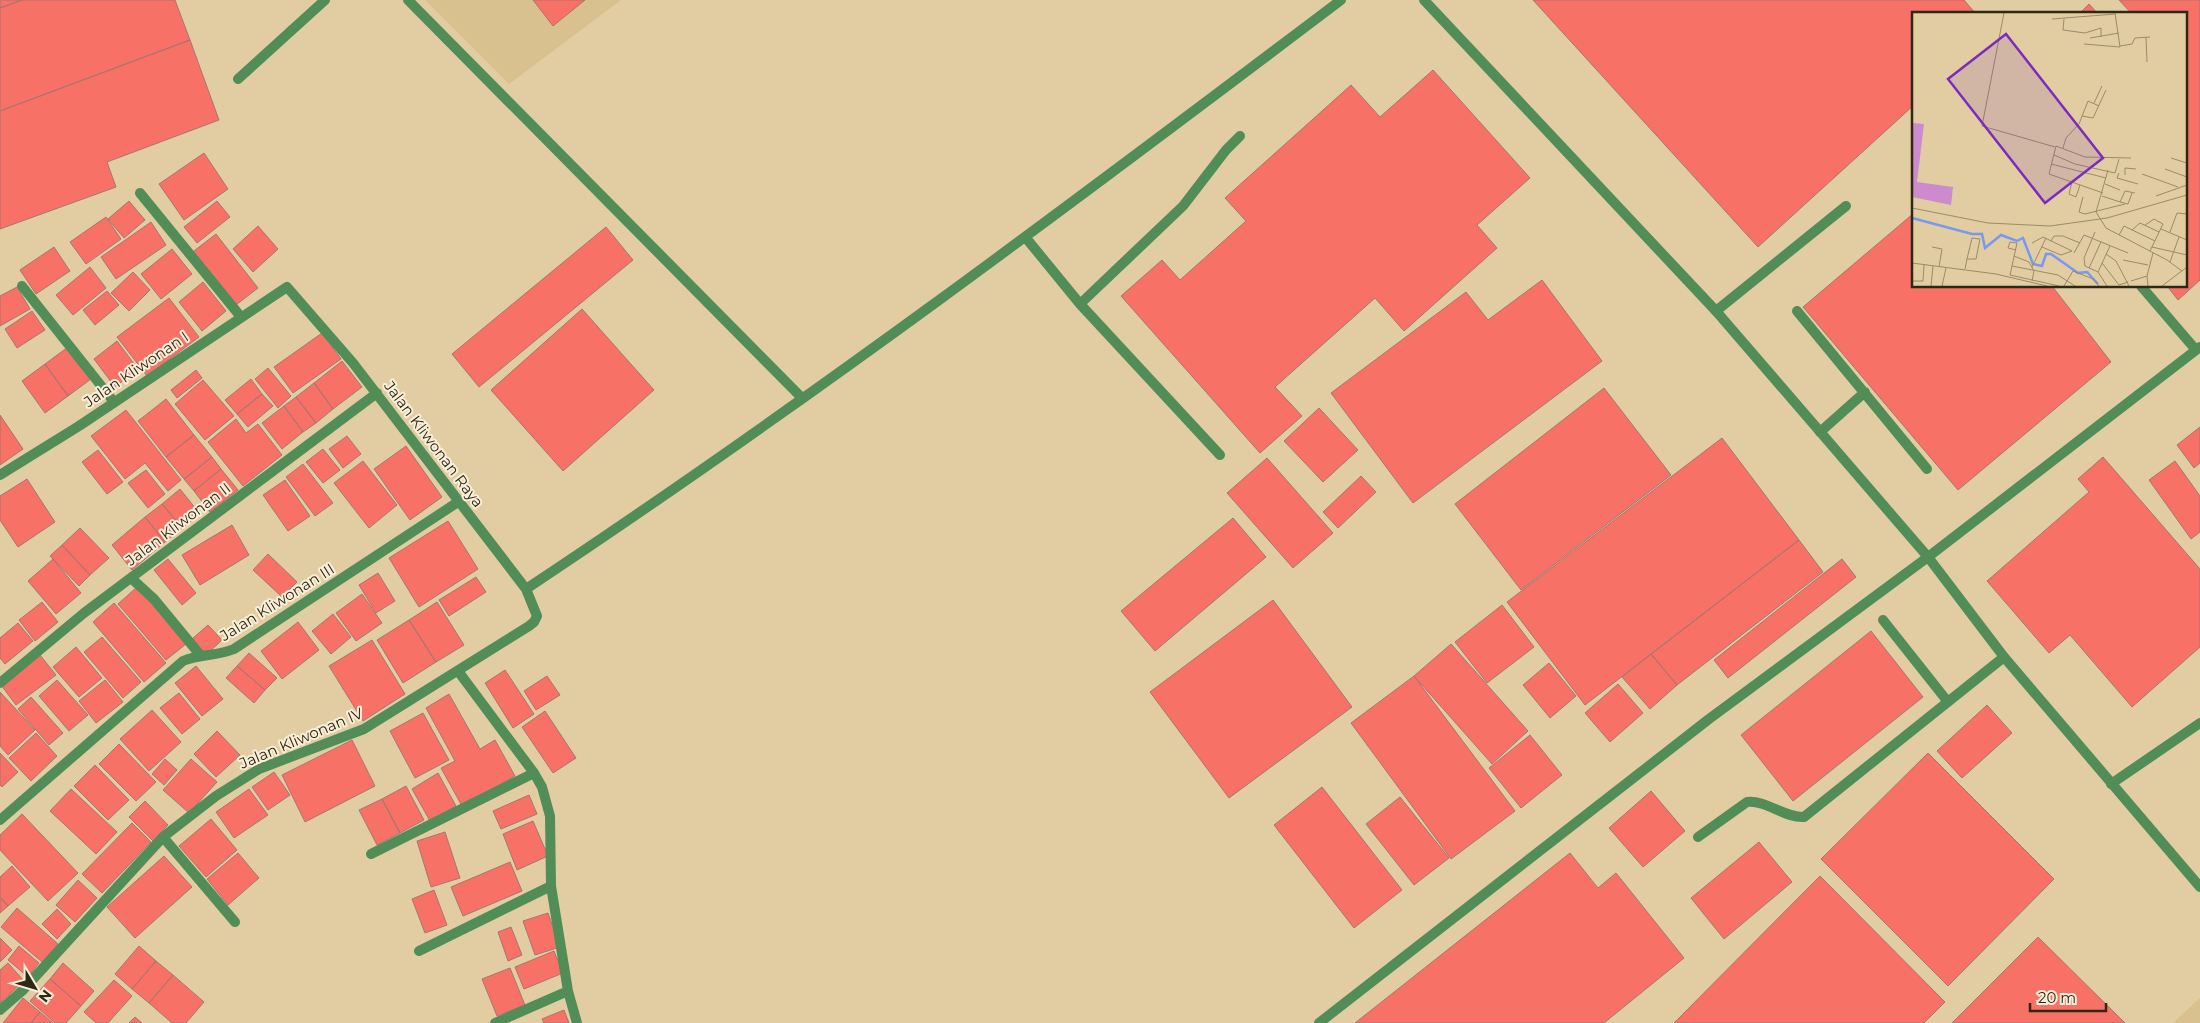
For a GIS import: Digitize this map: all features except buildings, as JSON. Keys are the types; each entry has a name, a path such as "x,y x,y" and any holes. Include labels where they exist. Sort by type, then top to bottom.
{"street":[{"path":"238,79 325,0"},
{"path":"408,0 802,398"},
{"path":"526,589 660,499 1026,238 1341,0"},
{"path":"1424,0 1716,311 1928,557 2004,657 2200,887"},
{"path":"1080,304 1183,206 1226,150 1240,136"},
{"path":"140,193 241,317"},
{"path":"1716,311 1846,206"},
{"path":"1026,238 1080,304 1220,455"},
{"path":"22,286 114,402"},
{"name":"Jalan Kliwonan I","path":"0,474 114,402 287,287"},
{"name":"Jalan Kliwonan Raya","path":"287,287 377,393 526,589 537,616 529,626"},
{"path":"1319,1023 1702,725 1928,557 2198,348 2144,288"},
{"path":"1797,310 1928,469"},
{"path":"1820,432 1864,392"},
{"name":"Jalan Kliwonan II","path":"0,682 84,613 377,393"},
{"name":"Jalan Kliwonan III","path":"0,820 183,661 234,649 458,502"},
{"path":"131,578 154,600 202,656"},
{"path":"1883,620 1948,702"},
{"name":"Jalan Kliwonan IV","path":"0,1010 22,991 163,837 216,796 259,769 364,729 529,626"},
{"path":"1698,837 1747,802 1756,801 1795,817 1804,816 2004,657"},
{"path":"458,671 534,773 542,787 550,816 551,886 568,991 577,1023"},
{"path":"2112,784 2200,723"},
{"path":"372,854 534,773"},
{"path":"163,837 234,922"},
{"path":"419,951 551,886"},
{"path":"495,1023 568,991"}],"shaded area":[{"path":"425,0 621,0 509,84"},
{"path":"2200,998 2200,1023 2173,1023"}]}
